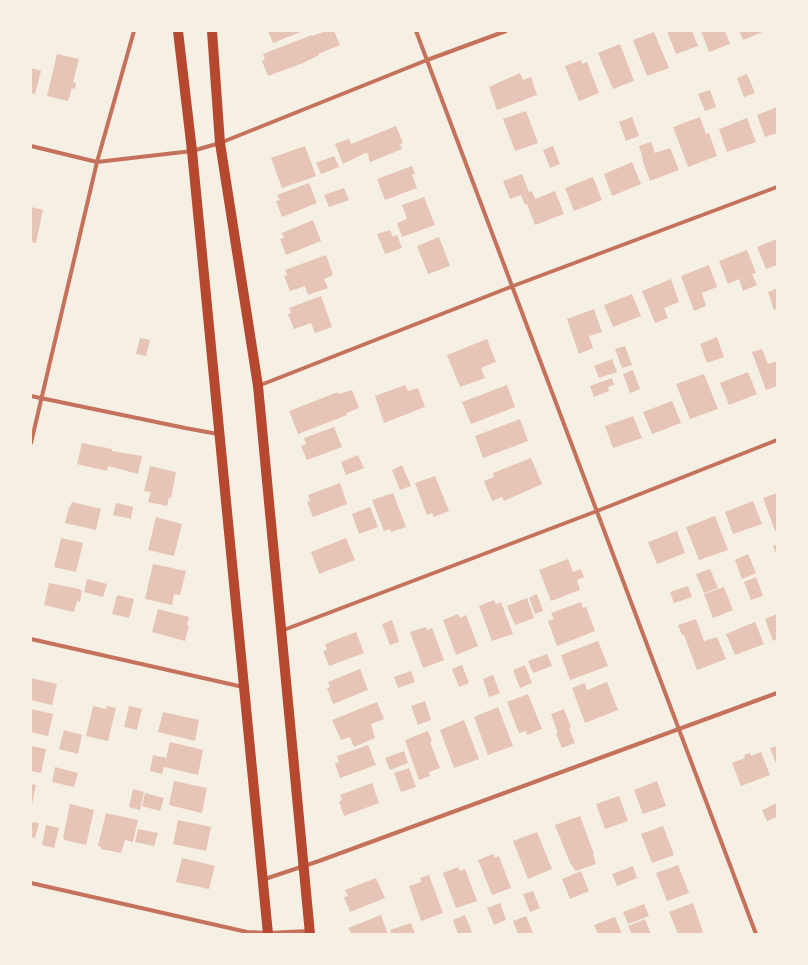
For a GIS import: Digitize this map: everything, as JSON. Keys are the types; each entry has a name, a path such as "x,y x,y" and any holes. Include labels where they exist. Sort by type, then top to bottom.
{"main road":[{"path":"178,31 192,151 268,934"},
{"path":"212,31 220,143 258,386 309,932"}],"street":[{"path":"31,443 97,162 134,31"},
{"path":"416,31 756,934"},
{"path":"31,146 97,162 192,151 220,143 427,60 506,31"},
{"path":"258,386 512,286 777,187"},
{"path":"31,396 219,434"},
{"path":"281,631 597,512 777,440"},
{"path":"31,639 244,687"},
{"path":"262,880 679,730 777,693"},
{"path":"31,883 247,932 268,934 309,932"}],"building":[{"path":"268,31 303,31 273,43"},
{"path":"326,31 334,31 340,45 318,54 319,55 303,63 268,76 262,61 265,59 263,54"},
{"path":"667,31 692,31 698,46 676,54"},
{"path":"701,31 725,31 730,44 709,52"},
{"path":"739,31 765,31 743,40"},
{"path":"654,32 669,68 647,76 633,40"},
{"path":"620,44 634,81 613,89 598,53"},
{"path":"57,54 79,59 73,82 76,83 75,89 72,88 68,101 47,96"},
{"path":"581,60 582,64 587,62 599,93 579,101 565,66"},
{"path":"31,68 41,71 35,94 31,93"},
{"path":"520,73 523,80 531,77 537,95 497,110 489,87"},
{"path":"747,74 755,93 744,97 737,78"},
{"path":"710,90 716,107 705,111 698,94"},
{"path":"777,107 777,133 765,137 757,115"},
{"path":"526,111 538,143 515,151 503,119"},
{"path":"632,117 639,136 626,141 619,122"},
{"path":"700,117 706,134 709,133 717,156 688,167 673,127"},
{"path":"747,118 756,142 727,152 719,129"},
{"path":"396,126 403,143 400,144 402,149 370,162 367,152 343,164 335,144 349,139 351,144"},
{"path":"651,142 655,153 670,148 679,170 650,181 639,146"},
{"path":"305,146 316,176 282,188 271,158"},
{"path":"553,146 560,164 550,168 543,150"},
{"path":"334,156 339,167 321,174 316,163"},
{"path":"632,162 641,184 612,196 604,174"},
{"path":"412,166 415,174 412,175 417,188 385,200 377,179"},
{"path":"522,174 529,192 532,191 535,199 555,191 564,214 535,225 527,204 525,205 521,195 510,199 503,181"},
{"path":"593,177 602,200 574,211 565,188"},
{"path":"309,183 317,203 282,217 276,201 280,200 277,195"},
{"path":"344,188 349,200 329,207 324,195"},
{"path":"424,197 435,225 402,237 397,223 407,219 402,205"},
{"path":"31,207 43,210 36,243 31,242"},
{"path":"313,220 321,241 286,255 280,239 284,238 282,233"},
{"path":"390,230 393,237 397,235 402,248 385,254 377,234"},
{"path":"439,237 450,266 428,274 417,246"},
{"path":"777,239 777,265 766,269 757,247"},
{"path":"747,250 756,273 752,274 757,285 743,291 739,279 728,284 719,261"},
{"path":"326,255 333,275 324,279 328,288 308,295 305,286 290,291 284,276 287,275 285,270"},
{"path":"709,265 717,287 702,293 706,306 694,311 681,276"},
{"path":"671,279 679,302 664,308 668,318 655,323 642,291"},
{"path":"777,288 777,309 774,310 768,292"},
{"path":"632,294 641,316 613,327 604,305"},
{"path":"321,296 332,327 315,333 311,323 294,329 288,314 291,313 289,308"},
{"path":"594,309 602,332 589,336 593,348 579,354 567,319"},
{"path":"717,337 724,357 707,363 700,344"},
{"path":"140,338 150,340 146,356 136,354"},
{"path":"487,339 496,362 481,368 485,378 460,387 447,355"},
{"path":"625,346 632,365 622,368 615,349"},
{"path":"762,349 768,364 777,361 777,386 766,390 752,352"},
{"path":"612,359 617,372 599,378 594,366"},
{"path":"633,370 640,389 630,393 623,374"},
{"path":"748,372 757,394 729,405 720,383"},
{"path":"704,374 718,409 690,419 676,384"},
{"path":"612,378 614,385 608,387 609,391 594,397 590,386"},
{"path":"405,385 408,391 418,388 425,407 384,423 375,396"},
{"path":"507,385 515,407 471,424 462,402"},
{"path":"352,390 359,408 346,413 347,415 298,434 289,411 338,392 339,394"},
{"path":"672,401 681,423 652,434 643,412"},
{"path":"633,416 642,438 613,448 605,426"},
{"path":"520,419 528,441 483,458 475,436"},
{"path":"334,427 342,447 307,460 301,446 306,444 304,438"},
{"path":"82,443 112,449 112,451 142,456 138,474 108,466 107,471 77,464"},
{"path":"358,455 364,468 346,475 341,462"},
{"path":"531,458 542,484 504,501 502,497 492,501 484,481 494,477 493,473"},
{"path":"402,465 411,486 400,490 392,470"},
{"path":"150,466 176,472 171,498 169,497 167,506 148,502 151,492 144,491"},
{"path":"435,476 449,511 434,517 432,513 427,515 415,483"},
{"path":"340,483 347,504 313,517 307,502 310,501 308,495"},
{"path":"393,493 406,527 391,532 390,529 384,531 372,500"},
{"path":"777,493 777,530 775,531 763,498"},
{"path":"753,501 762,524 733,534 725,512"},
{"path":"72,502 101,509 96,530 65,523 69,507"},
{"path":"116,503 133,507 131,519 113,515"},
{"path":"370,507 378,527 359,534 352,514"},
{"path":"715,516 728,550 699,560 686,527"},
{"path":"156,517 182,524 174,556 148,550"},
{"path":"677,531 685,553 657,564 648,542"},
{"path":"61,538 83,543 76,572 54,567"},
{"path":"346,538 355,560 319,574 311,552"},
{"path":"777,544 777,556 773,546"},
{"path":"748,554 756,573 742,579 735,560"},
{"path":"568,559 573,572 581,569 584,577 577,580 580,590 551,601 539,570"},
{"path":"153,564 186,571 180,595 174,594 172,605 145,599"},
{"path":"710,569 718,588 704,593 696,574"},
{"path":"756,577 763,596 751,600 744,582"},
{"path":"87,579 107,584 103,597 84,592"},
{"path":"49,583 79,589 82,591 80,602 77,601 74,612 44,605"},
{"path":"688,586 692,597 674,603 670,592"},
{"path":"724,587 733,610 713,618 704,594"},
{"path":"537,594 543,611 535,614 529,598"},
{"path":"117,595 134,599 129,618 112,614"},
{"path":"527,598 534,618 515,625 507,606"},
{"path":"494,600 496,604 501,602 513,634 492,641 479,606"},
{"path":"581,602 583,608 586,607 595,631 557,646 548,621 554,619 551,613"},
{"path":"158,609 189,617 187,625 189,626 185,641 152,632"},
{"path":"458,614 460,618 466,615 478,646 456,655 443,620"},
{"path":"777,614 777,639 773,641 765,619"},
{"path":"696,619 704,641 717,637 726,659 697,670 684,635 682,635 678,625"},
{"path":"392,620 399,642 390,645 382,624"},
{"path":"755,622 764,644 735,655 726,634"},
{"path":"426,627 427,630 432,628 444,660 423,668 410,632"},
{"path":"356,632 364,653 329,666 323,651 327,650 325,644"},
{"path":"598,641 608,666 570,680 561,655"},
{"path":"547,654 552,666 533,673 528,661"},
{"path":"462,665 469,683 459,687 452,669"},
{"path":"525,665 532,683 520,688 513,670"},
{"path":"360,669 368,690 333,704 327,688 330,687 328,682"},
{"path":"411,671 415,682 398,688 394,677"},
{"path":"493,675 500,693 489,697 483,679"},
{"path":"31,678 57,684 52,705 31,700"},
{"path":"607,682 618,710 585,723 572,688 585,683 587,690"},
{"path":"528,694 542,729 527,735 526,731 519,733 507,702"},
{"path":"425,701 431,720 418,725 411,706"},
{"path":"377,702 384,719 371,724 375,738 354,747 350,737 341,740 332,720"},
{"path":"93,706 106,709 107,706 116,708 108,741 86,736"},
{"path":"129,706 142,709 137,730 124,727"},
{"path":"498,707 513,746 488,755 474,717"},
{"path":"31,709 53,714 48,736 31,732"},
{"path":"564,709 575,743 562,748 551,714"},
{"path":"163,712 199,720 195,741 158,732"},
{"path":"464,720 479,759 454,768 440,730"},
{"path":"64,730 82,735 78,754 59,749"},
{"path":"428,731 432,741 430,742 440,768 429,772 430,776 419,780 405,740"},
{"path":"170,742 203,750 198,775 164,767 162,774 150,771 153,755 166,758"},
{"path":"368,745 376,765 340,778 335,764 339,762 337,756"},
{"path":"31,746 46,749 41,773 31,771"},
{"path":"777,746 777,766 770,748"},
{"path":"404,751 408,763 390,770 385,758"},
{"path":"761,752 770,775 741,786 732,763 745,758 744,755 750,753 751,756"},
{"path":"55,767 78,773 74,787 52,782"},
{"path":"409,768 416,787 401,792 394,773"},
{"path":"174,781 207,788 202,813 169,805"},
{"path":"657,781 666,806 643,814 634,790"},
{"path":"372,783 379,803 344,816 339,802 342,800 340,795"},
{"path":"31,784 36,785 32,804 31,804"},
{"path":"133,789 144,792 140,810 129,807"},
{"path":"145,793 164,798 160,811 142,806"},
{"path":"619,796 628,821 605,829 596,804"},
{"path":"777,803 777,817 767,821 762,810"},
{"path":"70,804 94,810 86,845 64,840 63,838"},
{"path":"106,813 138,820 133,842 125,840 121,853 101,849 101,847 98,846"},
{"path":"580,816 594,854 596,864 576,871 570,863 555,825"},
{"path":"178,820 211,827 206,851 173,844"},
{"path":"31,822 39,823 35,838 31,837"},
{"path":"46,825 59,828 54,848 42,845"},
{"path":"663,826 674,855 652,863 641,834"},
{"path":"138,829 158,833 154,846 135,842"},
{"path":"537,832 552,869 528,879 513,841"},
{"path":"493,854 495,858 499,856 511,888 492,895 478,860"},
{"path":"182,858 215,866 209,889 176,882"},
{"path":"678,865 689,893 667,901 656,873"},
{"path":"633,866 637,878 617,886 612,874"},
{"path":"458,867 460,871 465,869 477,901 456,908 443,873"},
{"path":"581,871 589,891 570,899 562,879"},
{"path":"429,875 443,913 421,921 409,886 421,882 420,878"},
{"path":"376,878 385,898 350,912 344,897 348,896 345,890"},
{"path":"533,891 540,908 530,912 523,894"},
{"path":"500,903 506,920 494,925 487,908"},
{"path":"693,903 703,932 698,934 678,934 669,912"},
{"path":"644,904 649,916 628,924 623,912"},
{"path":"381,915 388,934 347,934 351,933 348,928"},
{"path":"465,915 472,932 458,934 453,920"},
{"path":"526,916 533,933 518,934 513,921"},
{"path":"615,917 622,934 598,934 594,925"},
{"path":"645,919 651,934 632,934 628,926"},
{"path":"411,923 415,934 391,934 390,930"}]}
